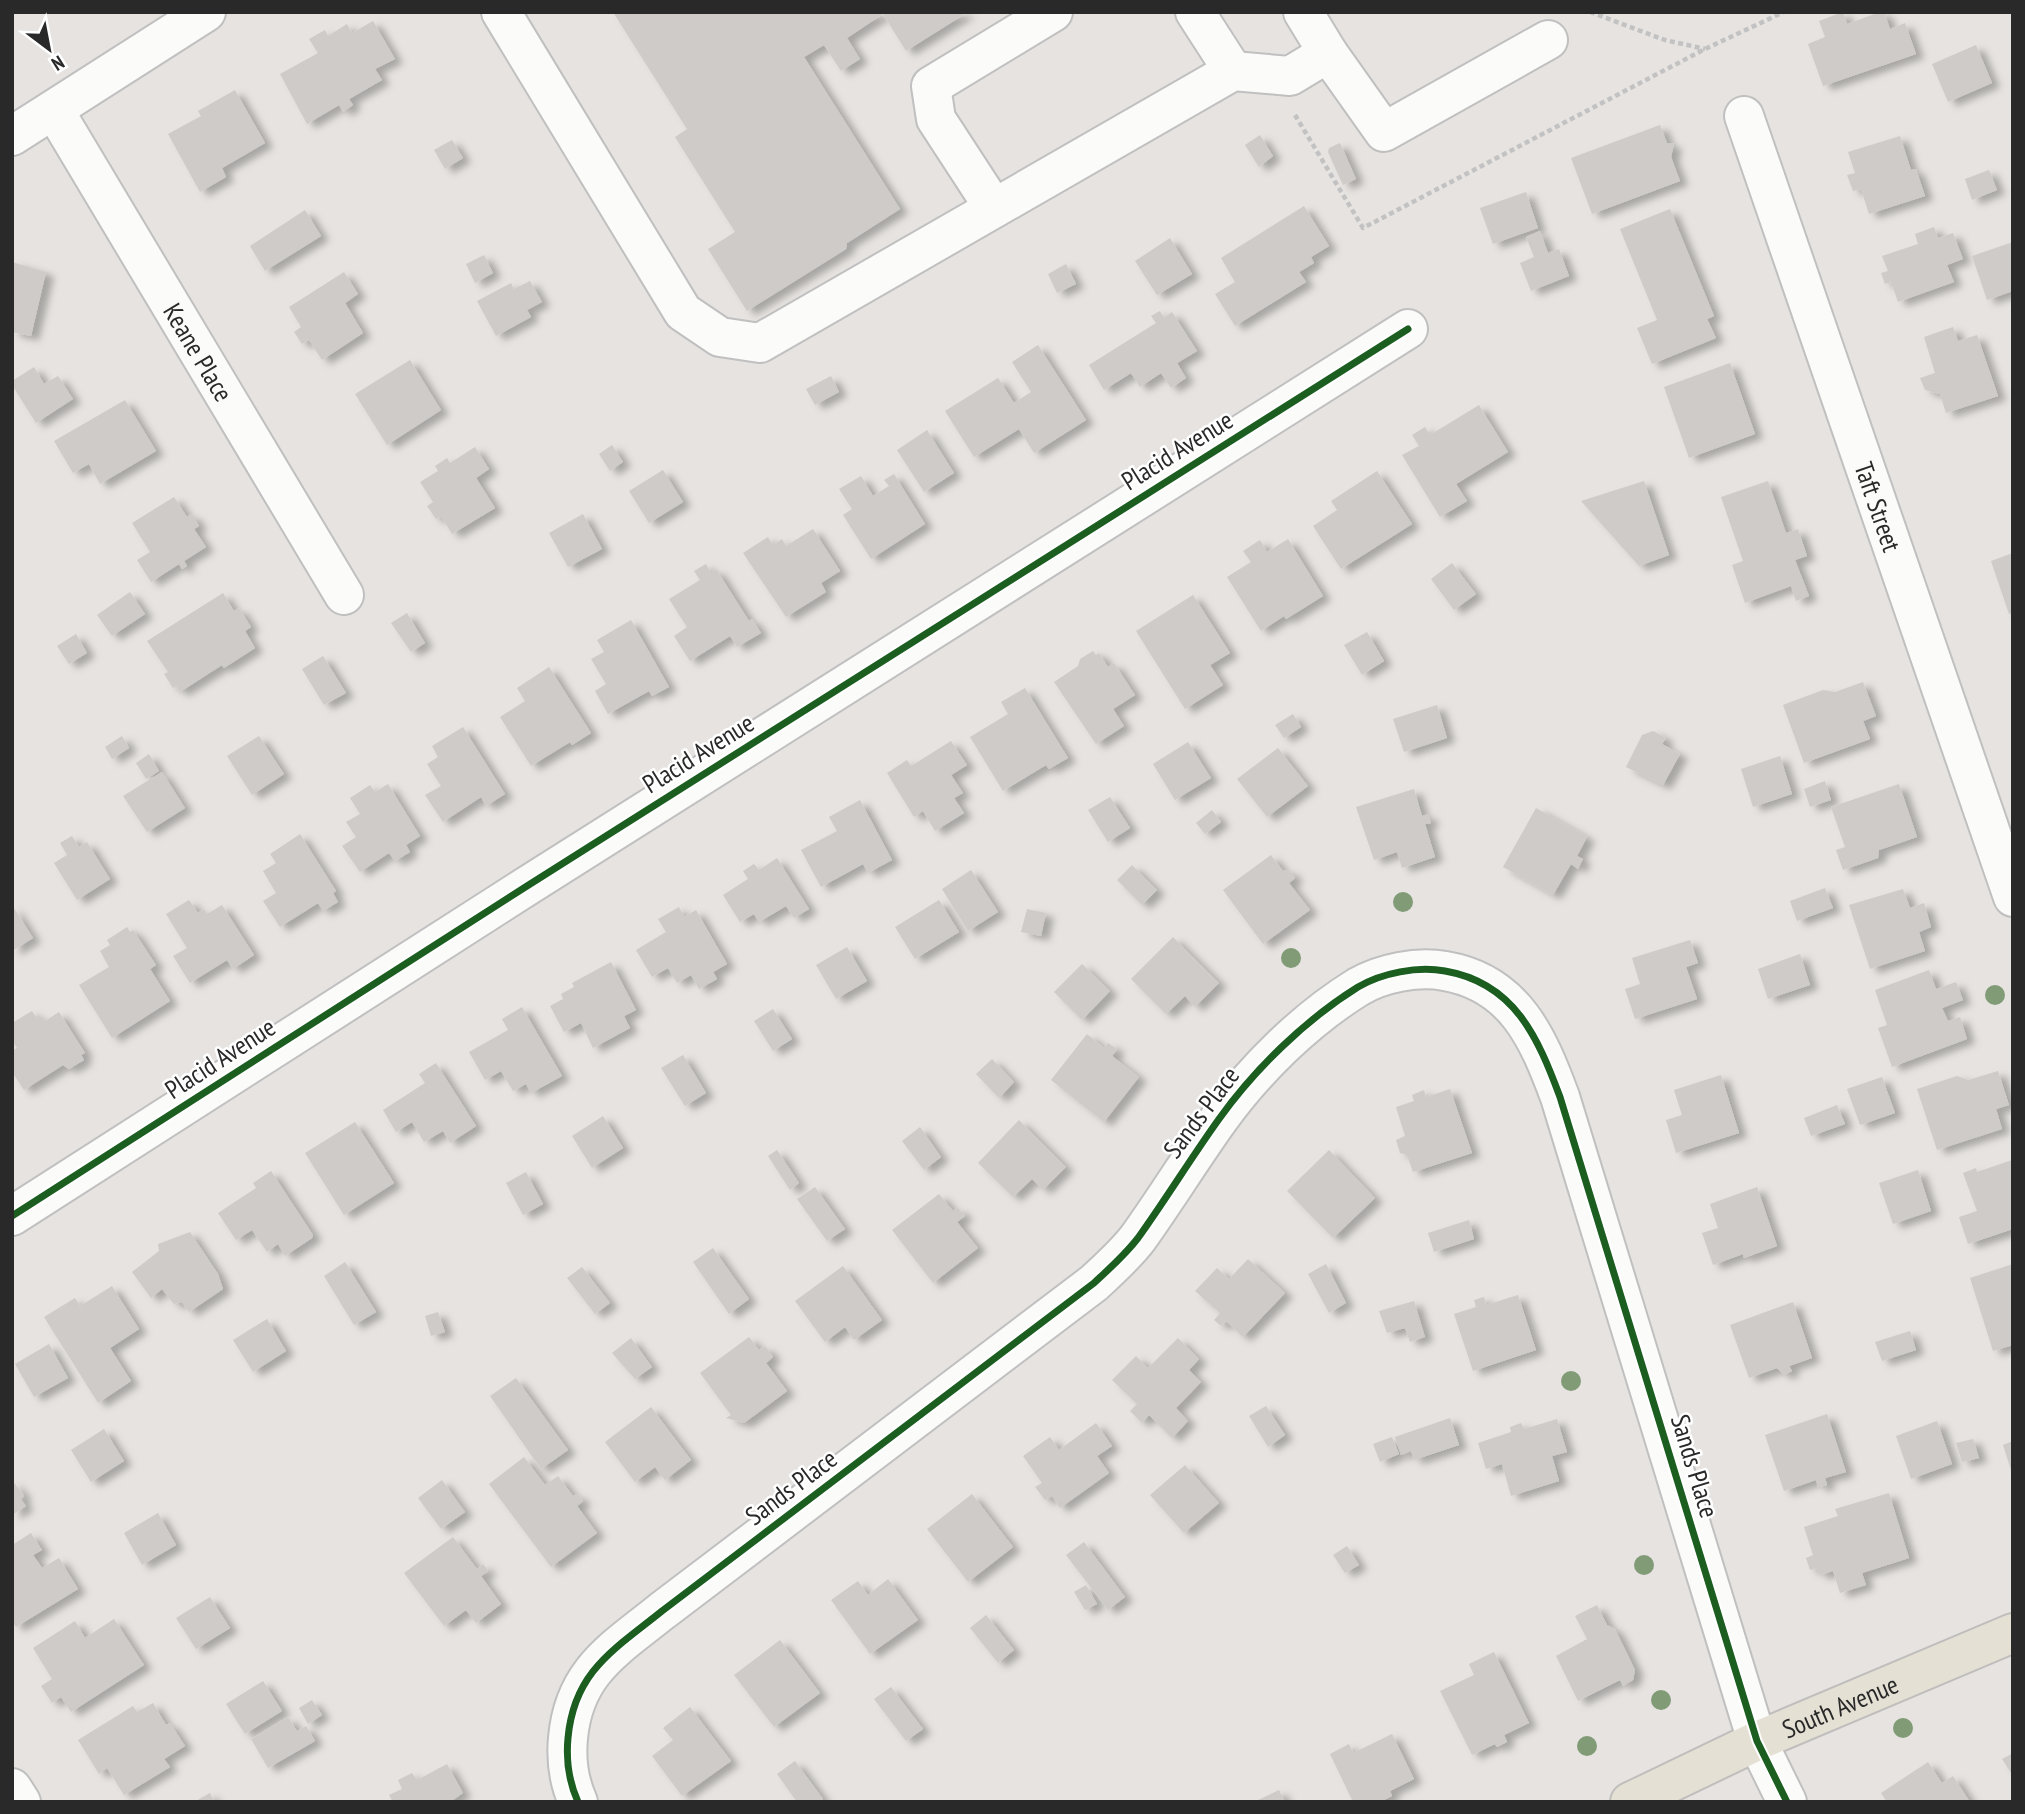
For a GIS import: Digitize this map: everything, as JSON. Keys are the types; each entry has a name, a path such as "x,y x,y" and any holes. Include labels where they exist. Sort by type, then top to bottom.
{"main road":[{"name":"South Avenue","path":"1630,1802 1757,1741 2013,1633"}],"street":[{"path":"15,127 54,110 206,12"},
{"path":"501,12 683,312 720,337 760,343 1233,71 1290,76 1328,53"},
{"path":"994,208 936,119 931,86 1053,12"},
{"path":"1195,12 1233,71"},
{"path":"1303,12 1328,53 1384,132 1548,40"},
{"name":"Keane Place","path":"54,110 344,594"},
{"name":"Taft Street","path":"1744,116 2013,897"},
{"name":"Placid Avenue","path":"12,1216 539,878 1408,329"},
{"name":"Sands Place","path":"578,1802 569,1770 569,1724 574,1703 594,1669 662,1611 1094,1283 1137,1239 1220,1118 1267,1063 1300,1031 1358,987 1377,978 1416,970 1454,973 1487,986 1515,1008 1543,1051 1560,1097 1757,1741 1787,1802"},
{"path":"12,1788 21,1802"}],"path":[{"path":"1590,12 1665,40 1705,49"},
{"path":"1293,112 1363,228 1705,49 1784,12"}],"building":[{"path":"613,12 968,12 906,51 883,14 847,38 860,59 841,71 824,45 804,57 900,209 847,243 846,249 747,311 708,249 735,232 675,137 687,129"},
{"path":"1843,12 1847,24 1880,12 1884,12 1890,29 1905,23 1916,54 1823,86 1808,44 1825,37 1819,21"},
{"path":"373,21 395,59 375,69 382,80 349,99 353,105 343,112 339,105 307,124 280,74 318,53 309,39 325,30 328,36 347,24 352,33"},
{"path":"1976,45 1992,83 1948,102 1932,64"},
{"path":"235,90 265,143 222,168 226,177 200,192 168,134 201,116 198,111"},
{"path":"1660,125 1667,143 1674,144 1671,157 1680,181 1592,214 1571,158"},
{"path":"1260,135 1273,156 1259,167 1245,145"},
{"path":"1900,136 1911,170 1916,169 1925,196 1869,214 1861,189 1853,191 1847,175 1855,173 1848,152"},
{"path":"452,140 463,158 445,169 434,150"},
{"path":"1340,143 1356,179 1343,185 1328,152 1329,148"},
{"path":"1989,170 1997,190 1972,200 1965,179"},
{"path":"1526,192 1538,228 1493,244 1480,208"},
{"path":"1304,206 1329,246 1311,257 1314,263 1299,272 1306,282 1235,326 1215,294 1235,282 1221,258"},
{"path":"1670,209 1714,316 1707,319 1716,338 1652,364 1637,328 1657,320 1620,229"},
{"path":"305,210 321,236 265,271 250,246"},
{"path":"1934,227 1938,238 1953,233 1963,259 1947,265 1954,282 1898,302 1891,282 1885,284 1881,273 1888,271 1882,256 1918,244 1915,234"},
{"path":"1540,231 1548,253 1559,249 1569,276 1531,291 1520,263 1534,257 1526,237"},
{"path":"1170,238 1192,274 1157,295 1135,261"},
{"path":"2013,242 2013,291 1987,300 1972,256"},
{"path":"484,255 493,273 475,283 466,264"},
{"path":"12,262 46,272 31,336 12,332"},
{"path":"1066,264 1076,284 1057,293 1048,274"},
{"path":"344,272 358,294 345,303 363,333 322,360 309,340 302,344 294,332 301,327 289,307"},
{"path":"530,281 542,302 527,310 531,317 496,336 477,301 511,283 514,289"},
{"path":"1160,311 1164,318 1172,312 1197,351 1177,363 1186,378 1171,388 1161,373 1140,387 1131,373 1104,390 1089,365 1156,323 1151,316"},
{"path":"1953,327 1958,341 1977,335 1998,396 1946,413 1940,394 1925,390 1920,378 1935,373 1924,337"},
{"path":"1038,345 1086,420 1034,453 1019,429 974,457 945,411 998,378 1014,403 1031,392 1012,362"},
{"path":"410,360 441,410 387,445 355,394"},
{"path":"1730,363 1755,434 1689,458 1664,387"},
{"path":"34,367 44,384 58,376 73,399 36,423 12,385 12,381"},
{"path":"831,376 839,392 815,405 806,389"},
{"path":"125,400 156,451 100,484 89,464 73,473 54,441"},
{"path":"1479,405 1508,452 1456,484 1467,501 1440,517 1402,455 1419,446 1412,435 1425,427 1430,435"},
{"path":"927,430 954,473 924,492 897,450"},
{"path":"612,445 623,462 610,471 599,454"},
{"path":"475,447 489,469 476,478 495,508 452,534 441,516 436,519 427,506 433,502 420,482 438,471 435,466 447,458 450,463"},
{"path":"663,470 683,502 649,523 629,491"},
{"path":"1377,471 1412,524 1341,569 1313,526 1337,510 1331,501"},
{"path":"894,474 925,524 871,559 843,515 852,509 839,489 861,476 873,496 889,486 884,480"},
{"path":"1644,481 1669,555 1639,566 1581,501"},
{"path":"1768,481 1786,533 1798,529 1807,556 1795,560 1809,596 1796,601 1791,586 1745,603 1732,565 1743,561 1721,497"},
{"path":"174,497 187,517 192,514 199,526 194,529 206,547 184,561 187,566 182,569 179,564 151,582 137,560 150,552 132,523"},
{"path":"583,514 602,549 568,567 549,533"},
{"path":"813,529 840,571 821,583 826,592 786,617 743,553 768,537 773,545 782,539 786,546"},
{"path":"1288,539 1323,596 1261,631 1227,577 1251,562 1243,551 1260,540 1267,552"},
{"path":"2013,553 2013,613 2009,614 1991,561"},
{"path":"1452,563 1476,594 1454,610 1431,579"},
{"path":"706,564 711,573 716,569 749,621 752,619 761,633 737,647 730,636 690,661 674,636 687,627 669,599 700,580 694,571"},
{"path":"130,592 145,614 112,636 97,615"},
{"path":"223,593 234,611 239,608 251,627 245,631 255,648 180,692 176,686 173,688 164,674 168,672 147,641"},
{"path":"1193,595 1230,653 1210,665 1223,685 1185,709 1136,631"},
{"path":"407,613 425,643 411,652 391,623"},
{"path":"631,620 669,687 652,696 649,691 608,714 595,691 606,684 591,659 604,652 597,640"},
{"path":"1367,632 1384,661 1362,675 1344,645"},
{"path":"76,634 87,653 69,664 57,646"},
{"path":"1093,651 1096,655 1099,653 1108,667 1114,663 1135,695 1113,709 1124,726 1096,744 1054,682 1078,666 1080,659"},
{"path":"323,656 346,693 324,705 302,669"},
{"path":"549,667 591,733 572,745 570,742 531,766 500,717 525,701 517,688"},
{"path":"1863,682 1876,716 1863,721 1870,739 1804,763 1783,705 1823,690 1835,692"},
{"path":"1025,688 1068,758 1049,769 1046,765 1003,791 970,737 1008,714 1001,702"},
{"path":"1437,705 1447,738 1404,752 1393,719"},
{"path":"1293,714 1301,727 1284,738 1275,725"},
{"path":"463,727 505,794 486,806 481,797 443,822 425,795 441,786 427,764 438,757 432,746"},
{"path":"1653,731 1666,738 1662,744 1680,754 1663,785 1626,767 1642,735"},
{"path":"122,736 129,748 112,759 105,747"},
{"path":"259,736 284,774 252,795 227,756"},
{"path":"951,741 967,765 951,775 963,793 954,798 964,813 935,831 923,811 914,817 887,773 907,760 911,766"},
{"path":"1188,742 1211,778 1175,800 1153,764"},
{"path":"1278,748 1308,786 1267,817 1237,779"},
{"path":"149,754 159,771 146,779 136,763"},
{"path":"1780,756 1792,794 1753,807 1741,769"},
{"path":"162,772 185,808 147,832 123,796"},
{"path":"1825,781 1831,800 1810,807 1804,789"},
{"path":"388,784 420,836 406,845 410,852 395,861 389,853 360,872 342,846 356,837 346,822 360,814 350,798 370,785 375,792"},
{"path":"1899,784 1917,837 1879,850 1878,858 1843,870 1836,850 1845,847 1831,807"},
{"path":"1414,789 1422,816 1428,814 1431,823 1425,824 1435,857 1402,868 1397,852 1374,860 1356,807"},
{"path":"1110,797 1130,828 1108,842 1088,810"},
{"path":"860,800 892,860 868,873 863,864 821,887 801,850 837,831 829,817"},
{"path":"1536,808 1587,837 1577,856 1583,859 1578,869 1571,864 1553,895 1503,867"},
{"path":"1212,810 1221,822 1205,834 1196,823"},
{"path":"300,834 336,891 333,893 338,902 323,911 318,903 280,927 263,901 276,893 263,871 276,863 270,854"},
{"path":"72,836 79,847 87,842 110,879 77,900 54,863 67,855 60,843"},
{"path":"1271,855 1283,871 1289,870 1295,878 1289,883 1310,910 1263,944 1223,890"},
{"path":"777,858 809,909 794,918 786,906 759,922 754,914 740,922 723,895 748,879 743,871 754,864 759,870"},
{"path":"1132,865 1157,890 1142,905 1117,880"},
{"path":"971,870 998,912 968,931 942,889"},
{"path":"1825,888 1833,908 1797,921 1790,901"},
{"path":"1903,889 1910,908 1924,903 1931,927 1919,932 1925,951 1870,969 1849,905"},
{"path":"189,900 198,913 204,909 207,914 222,905 254,955 233,969 227,960 190,983 173,956 187,948 166,914"},
{"path":"939,900 959,932 915,959 895,927"},
{"path":"12,905 33,938 12,951"},
{"path":"679,907 684,917 696,910 727,964 713,972 717,979 699,989 691,975 677,983 668,968 652,977 636,950 666,932 658,919"},
{"path":"1027,909 1046,913 1041,936 1021,932"},
{"path":"127,927 130,932 133,930 156,965 150,969 170,1001 112,1038 79,985 109,967 100,951 110,945 107,940"},
{"path":"1173,937 1219,983 1195,1007 1185,996 1166,1014 1131,979"},
{"path":"1690,940 1698,963 1686,967 1697,999 1635,1019 1625,989 1640,984 1632,958"},
{"path":"847,947 867,981 836,999 816,965"},
{"path":"1800,954 1810,985 1768,999 1758,969"},
{"path":"611,962 636,1010 624,1016 630,1028 593,1048 581,1023 564,1032 550,1006 563,999 561,994 574,987 572,983"},
{"path":"1082,964 1110,991 1082,1020 1054,992"},
{"path":"1929,970 1936,989 1956,982 1963,1000 1942,1008 1948,1021 1960,1017 1967,1039 1892,1067 1878,1028 1887,1025 1875,990"},
{"path":"522,1007 562,1076 531,1093 526,1084 513,1091 501,1071 485,1080 469,1052 508,1030 502,1019"},
{"path":"773,1009 792,1039 773,1051 754,1021"},
{"path":"32,1011 37,1019 42,1016 45,1021 59,1012 85,1053 81,1055 84,1060 69,1069 63,1065 24,1090 12,1072 12,1051 17,1048 12,1040 12,1023"},
{"path":"1087,1034 1104,1048 1108,1043 1117,1049 1112,1056 1139,1077 1104,1122 1051,1080"},
{"path":"683,1055 706,1093 685,1106 661,1068"},
{"path":"992,1059 1014,1082 999,1098 976,1074"},
{"path":"436,1063 476,1126 450,1143 443,1131 424,1142 412,1122 396,1132 383,1110 425,1083 419,1074"},
{"path":"1998,1071 2009,1105 1996,1109 2002,1129 1937,1150 1917,1089 1957,1076 1968,1080"},
{"path":"1721,1075 1739,1133 1676,1153 1666,1120 1682,1115 1674,1090"},
{"path":"1882,1077 1895,1113 1860,1125 1847,1089"},
{"path":"1450,1089 1472,1153 1413,1172 1407,1155 1400,1153 1396,1140 1405,1136 1396,1107 1414,1101 1412,1095 1424,1090 1426,1097"},
{"path":"1837,1105 1845,1124 1811,1136 1804,1118"},
{"path":"603,1116 623,1148 592,1168 572,1136"},
{"path":"1019,1120 1066,1167 1043,1190 1032,1179 1013,1197 978,1163"},
{"path":"355,1122 394,1183 344,1215 305,1153"},
{"path":"920,1127 941,1157 924,1170 902,1141"},
{"path":"777,1150 799,1183 790,1190 768,1156"},
{"path":"1329,1150 1375,1198 1333,1238 1287,1191"},
{"path":"2012,1160 2013,1229 1968,1244 1959,1217 1977,1211 1963,1173 1976,1168 1977,1172"},
{"path":"1918,1170 1931,1211 1893,1224 1879,1183"},
{"path":"271,1171 313,1235 285,1256 278,1244 267,1252 252,1230 236,1240 218,1213 256,1188 253,1183"},
{"path":"526,1172 543,1204 523,1215 506,1183"},
{"path":"815,1187 845,1229 827,1241 797,1199"},
{"path":"1757,1187 1777,1246 1744,1258 1743,1254 1713,1265 1702,1233 1718,1228 1710,1204"},
{"path":"939,1194 953,1211 958,1208 965,1216 957,1222 978,1248 933,1283 892,1230"},
{"path":"1469,1220 1474,1239 1434,1252 1428,1233"},
{"path":"190,1232 218,1274 223,1289 189,1312 182,1302 174,1304 162,1289 151,1298 132,1272 159,1251 158,1244"},
{"path":"713,1248 749,1299 729,1314 693,1262"},
{"path":"1248,1259 1285,1293 1243,1337 1226,1321 1221,1326 1214,1320 1220,1313 1195,1291 1217,1268 1229,1279"},
{"path":"345,1262 376,1312 354,1325 324,1276"},
{"path":"1326,1264 1346,1303 1329,1313 1308,1274"},
{"path":"2013,1264 2013,1345 1993,1351 1970,1278"},
{"path":"843,1266 882,1320 854,1340 845,1327 825,1342 795,1301"},
{"path":"582,1267 610,1303 595,1314 567,1278"},
{"path":"112,1286 139,1329 110,1348 131,1381 98,1403 44,1317 75,1298 80,1306"},
{"path":"1518,1295 1536,1350 1473,1371 1454,1314 1476,1307 1474,1300 1484,1297 1486,1305"},
{"path":"1414,1301 1425,1337 1410,1342 1405,1328 1387,1333 1379,1311"},
{"path":"1793,1302 1812,1358 1789,1366 1792,1371 1784,1375 1777,1368 1749,1378 1730,1325"},
{"path":"438,1312 445,1332 431,1336 425,1316"},
{"path":"267,1319 286,1351 253,1372 233,1340"},
{"path":"1910,1331 1916,1350 1882,1361 1875,1342"},
{"path":"749,1337 759,1350 765,1346 773,1357 766,1363 787,1391 744,1423 726,1418 731,1415 700,1373"},
{"path":"631,1338 652,1367 635,1379 612,1353"},
{"path":"1178,1338 1199,1359 1189,1370 1201,1382 1176,1408 1188,1421 1172,1438 1149,1415 1142,1423 1130,1411 1137,1404 1112,1380 1136,1356 1148,1368"},
{"path":"49,1344 68,1378 34,1397 15,1364"},
{"path":"516,1378 568,1450 541,1469 490,1396"},
{"path":"1266,1406 1285,1435 1268,1447 1249,1416"},
{"path":"651,1407 691,1460 665,1480 655,1467 635,1482 605,1442"},
{"path":"1827,1414 1846,1472 1825,1478 1827,1485 1818,1487 1816,1480 1784,1491 1765,1435"},
{"path":"1450,1418 1459,1445 1414,1460 1411,1451 1401,1455 1395,1437"},
{"path":"1557,1419 1567,1452 1552,1456 1559,1481 1511,1496 1502,1464 1486,1469 1478,1443 1511,1432 1510,1427 1521,1423 1524,1429"},
{"path":"1937,1421 1952,1464 1911,1479 1896,1436"},
{"path":"1096,1423 1112,1446 1097,1456 1109,1473 1060,1508 1052,1496 1045,1500 1035,1487 1042,1483 1023,1456 1050,1437 1059,1450"},
{"path":"104,1429 124,1461 91,1482 71,1450"},
{"path":"1392,1437 1399,1454 1380,1462 1373,1444"},
{"path":"1973,1439 1979,1458 1962,1462 1956,1443"},
{"path":"2013,1441 2013,1473 2012,1473 2003,1445"},
{"path":"524,1457 545,1485 558,1476 573,1496 577,1494 583,1501 577,1506 597,1533 551,1567 489,1484"},
{"path":"1185,1465 1219,1503 1184,1533 1150,1495"},
{"path":"12,1480 24,1496 20,1499 26,1506 12,1515"},
{"path":"442,1480 465,1512 441,1529 418,1498"},
{"path":"1889,1493 1909,1558 1862,1573 1866,1585 1840,1593 1833,1571 1820,1575 1817,1568 1810,1570 1806,1558 1813,1555 1804,1527 1838,1516 1835,1509"},
{"path":"972,1494 1013,1547 968,1582 927,1529"},
{"path":"158,1513 176,1545 142,1565 124,1533"},
{"path":"31,1533 42,1550 33,1555 42,1568 59,1558 78,1589 16,1627 12,1621 12,1545"},
{"path":"453,1537 477,1569 483,1564 488,1571 481,1576 501,1604 476,1623 466,1610 444,1626 404,1573"},
{"path":"1084,1542 1125,1597 1108,1610 1066,1555"},
{"path":"1347,1546 1359,1565 1345,1573 1333,1555"},
{"path":"888,1579 918,1620 870,1654 831,1600 858,1581 868,1595"},
{"path":"1086,1585 1097,1604 1085,1610 1074,1592"},
{"path":"210,1597 230,1628 196,1649 176,1618"},
{"path":"1597,1605 1607,1625 1615,1629 1635,1670 1633,1680 1623,1686 1620,1680 1578,1701 1556,1656 1587,1639 1575,1616"},
{"path":"986,1615 1014,1650 998,1663 970,1628"},
{"path":"114,1619 144,1665 71,1712 61,1697 52,1703 41,1686 52,1679 33,1648 75,1621 85,1638"},
{"path":"780,1640 820,1693 774,1727 734,1675"},
{"path":"1494,1652 1529,1723 1504,1735 1507,1742 1497,1747 1495,1744 1472,1755 1440,1691 1474,1675 1469,1664"},
{"path":"263,1681 282,1711 245,1734 226,1704"},
{"path":"891,1687 923,1729 906,1741 874,1699"},
{"path":"312,1700 322,1715 308,1724 299,1708"},
{"path":"153,1703 166,1725 170,1723 185,1746 164,1759 170,1767 124,1795 107,1768 99,1774 78,1740 133,1706 137,1712"},
{"path":"690,1707 731,1761 682,1796 652,1756 673,1740 663,1728"},
{"path":"288,1717 297,1731 306,1726 315,1741 268,1768 251,1739"},
{"path":"1392,1734 1414,1779 1390,1791 1392,1796 1380,1802 1353,1802 1330,1754 1349,1744 1353,1753"},
{"path":"2013,1753 2013,1776 2002,1759"},
{"path":"795,1761 823,1799 819,1802 797,1802 777,1774"},
{"path":"1928,1762 1942,1783 1953,1776 1970,1802 1887,1802 1881,1793"},
{"path":"447,1764 463,1793 450,1802 393,1802 389,1795 402,1789 398,1780 412,1773 417,1780"},
{"path":"1279,1790 1285,1802 1254,1802"},
{"path":"210,1793 214,1802 194,1802"}],"cycle path":[{"path":"12,1216 527,886 1408,329"},
{"path":"578,1802 572,1787 568,1762 572,1715 588,1678 613,1650 1094,1283 1138,1238 1233,1100 1300,1030 1338,1000 1367,982 1400,972 1423,969 1469,977 1489,987 1520,1016 1543,1054 1560,1097 1757,1741 1787,1802"}]}
